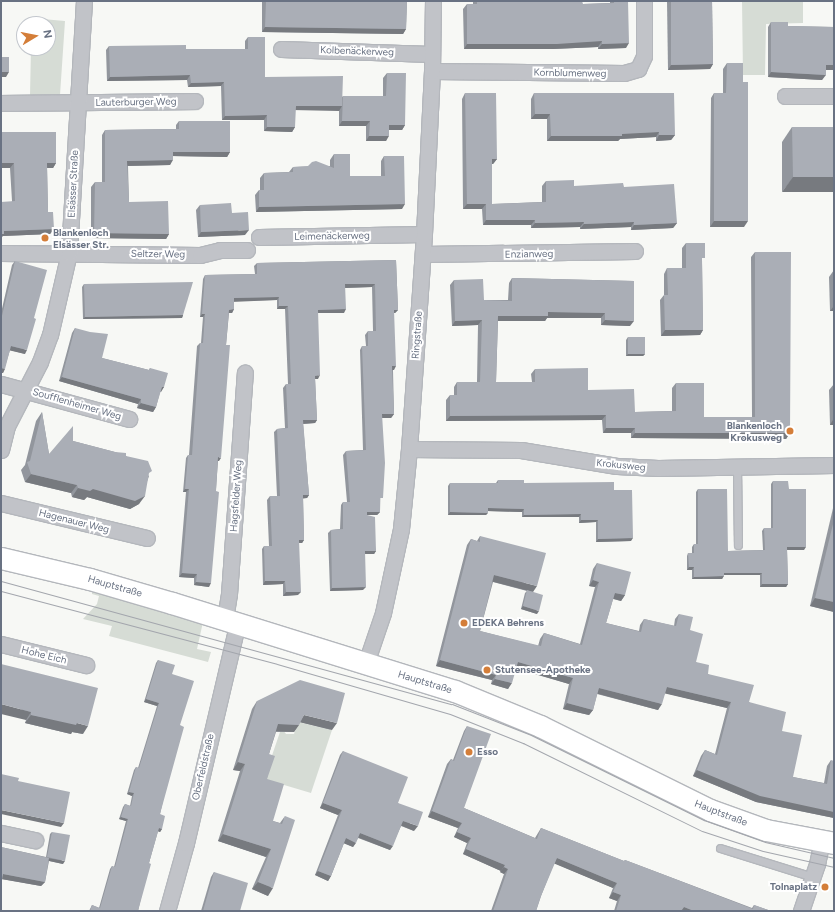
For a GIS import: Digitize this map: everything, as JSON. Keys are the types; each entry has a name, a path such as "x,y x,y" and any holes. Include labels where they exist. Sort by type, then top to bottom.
{"street":[{"name":"Elsässer Straße","path":"1,450 7,426 24,390 40,362 50,335 69,253 84,1"},
{"name":"Ringstraße","path":"366,663 383,613 401,529 409,449 424,234 432,71 432,1"},
{"name":"Kornblumenweg","path":"432,71 624,73 638,69 644,56 644,1"},
{"name":"Kolbenäckerweg","path":"281,49 432,54"},
{"path":"785,96 834,96"},
{"name":"Lauterburger Weg","path":"1,103 195,101"},
{"name":"Leimenäckerweg","path":"253,244 424,234"},
{"name":"Seltzer Weg","path":"1,253 200,255 253,244"},
{"name":"Enzianweg","path":"422,254 635,251"},
{"name":"Hagsfelder Weg","path":"231,620 229,594 245,373"},
{"name":"Soufflenheimer Weg","path":"1,384 129,419"},
{"name":"Krokusweg","path":"409,449 521,450 617,466 658,468 834,465"},
{"name":"Hagenauer Weg","path":"1,503 147,538"},
{"name":"Hauptstraße","path":"1,558 90,579 231,620 454,691 540,726 710,810 766,830 828,842"},
{"name":"Oberfeldstraße","path":"167,911 186,843 231,620"},
{"name":"Hohe Eich","path":"1,644 86,666"},
{"path":"1,833 35,840"},
{"path":"801,911 813,877 828,842"}],"lane":[{"path":"737,466 738,545"},
{"path":"720,848 813,877"}],"shaded area":[{"path":"742,1 803,1 803,23 766,24 765,75 743,75"},
{"path":"56,20 65,21 60,95 30,95 31,56 56,56"},
{"path":"92,592 203,622 197,649 211,652 208,662 109,636 112,626 83,619 97,604 99,596 92,594"},
{"path":"298,722 332,730 311,793 264,779 280,732 283,730 286,734 294,734"}],"building":[{"path":"266,1 407,1 406,29 265,27"},
{"path":"477,1 582,1 583,4 628,1 629,43 602,44 602,41 557,44 467,44 467,4 477,4"},
{"path":"671,1 712,1 713,64 671,65"},
{"path":"771,22 788,22 788,26 834,27 834,65 826,65 826,75 771,72"},
{"path":"248,37 265,37 265,77 343,76 342,106 296,106 295,127 267,127 267,115 225,116 224,82 191,83 190,75 110,77 109,46 186,45 186,49 248,49"},
{"path":"1,45 2,57 9,57 9,72 2,72 2,83 1,83"},
{"path":"727,63 743,63 743,82 748,82 748,221 714,221 714,93 726,93"},
{"path":"387,73 406,73 405,125 389,125 389,136 369,136 370,121 342,121 343,96 386,96"},
{"path":"465,93 496,93 497,159 492,159 492,204 546,202 546,181 574,180 574,186 623,183 624,187 674,184 677,223 634,225 634,222 584,224 584,222 535,223 535,220 486,220 486,204 467,204"},
{"path":"534,93 674,93 675,135 659,135 659,132 622,134 622,136 551,136 550,114 535,114"},
{"path":"179,121 230,121 230,152 173,152 173,160 127,161 129,202 168,201 169,234 94,233 95,182 105,182 105,130 179,129"},
{"path":"792,127 834,127 834,177 793,177"},
{"path":"1,132 56,132 56,163 47,163 48,212 53,212 54,229 4,231 4,234 1,234 1,202 15,201 14,163 1,163"},
{"path":"334,154 350,154 350,176 385,176 384,156 404,156 405,204 259,207 259,190 264,190 264,173 293,172 293,167 308,166 312,162 316,161 334,168"},
{"path":"231,203 232,213 248,212 249,230 201,232 200,205"},
{"path":"686,243 705,243 705,258 702,258 703,330 665,330 664,295 668,295 667,268 686,268"},
{"path":"755,252 791,252 790,433 635,433 635,428 606,428 606,415 450,416 450,395 457,395 457,382 480,382 482,320 455,321 454,280 483,279 484,300 512,301 512,278 634,281 634,321 605,320 605,313 548,312 548,316 498,316 496,382 535,382 535,369 588,368 588,390 634,389 635,412 676,411 676,383 704,383 704,417 755,417"},
{"path":"396,260 398,310 394,310 396,366 392,366 394,414 382,414 385,463 383,498 380,498 380,512 367,512 367,515 375,517 376,551 365,551 366,587 332,588 331,530 343,529 343,502 350,502 346,451 366,450 362,346 368,346 368,331 376,331 375,284 345,284 346,309 318,310 320,375 315,376 317,420 303,420 309,495 303,495 304,540 299,540 301,592 286,592 285,581 265,581 264,546 272,546 270,496 280,496 277,429 288,428 286,384 291,384 288,306 279,306 279,297 234,298 234,309 229,310 226,345 230,345 221,458 218,457 216,491 219,492 211,583 196,582 197,574 182,573 189,489 185,489 188,455 192,455 200,343 203,343 205,314 202,314 205,275 257,274 257,263"},
{"path":"15,261 47,270 34,318 36,319 27,350 11,346 5,369 1,368 1,320"},
{"path":"193,282 183,315 85,317 84,284"},
{"path":"75,328 90,332 108,334 102,358 149,370 150,368 168,373 156,407 141,403 141,399 62,377"},
{"path":"628,337 645,337 645,354 628,354"},
{"path":"42,412 49,454 73,426 73,441 115,452 126,453 126,456 148,461 152,471 149,473 145,496 135,501 93,489 90,491 78,488 77,485 31,474 27,462 30,461"},
{"path":"498,480 524,480 524,483 614,482 614,490 632,490 633,538 598,539 598,520 581,520 581,514 524,515 524,509 488,508 488,513 450,512 450,483 498,483"},
{"path":"773,481 788,481 789,489 806,489 806,547 787,547 788,584 762,584 762,573 724,573 724,576 694,577 694,567 689,567 688,553 694,553 694,544 698,544 698,489 727,489 728,551 765,550 764,528 773,528"},
{"path":"834,520 834,602 815,598"},
{"path":"480,536 546,553 537,586 494,575 480,631 541,646 544,633 582,645 599,582 593,580 597,563 631,572 625,595 615,593 606,623 641,632 644,619 676,626 679,614 693,617 690,630 703,634 696,662 709,665 708,674 754,685 749,702 786,712 782,731 802,735 793,777 827,784 831,760 834,761 834,812 760,796 697,770 705,750 717,755 731,702 667,687 662,704 599,688 593,710 567,703 573,678 518,662 512,683 495,679 496,675 440,660 471,539 480,542"},
{"path":"527,590 543,595 539,611 523,606"},
{"path":"158,660 175,665 172,674 194,681 180,725 184,727 160,814 165,816 162,829 159,828 138,911 90,911 92,905 100,908 112,866 115,867 128,819 121,817 125,804 131,806 134,793 129,792 136,767 139,768 159,703 146,699"},
{"path":"1,664 98,688 88,726 77,723 76,725 31,715 31,712 1,704"},
{"path":"300,680 345,693 337,723 304,715 299,725 278,724 269,754 275,756 267,779 284,784 273,821 282,824 285,816 295,820 273,888 258,882 271,849 223,834 245,764 238,762 257,701"},
{"path":"467,726 491,734 464,808 537,839 541,828 624,861 625,860 753,909 754,905 771,911 694,911 684,907 681,911 616,911 621,895 613,892 617,883 557,858 536,911 493,911 508,869 504,867 505,865 466,849 471,838 457,832 462,823 432,811 451,759 454,761"},
{"path":"343,751 408,777 398,803 423,812 418,826 403,821 393,846 360,833 356,843 346,838 331,876 318,871 342,810 323,803"},
{"path":"1,774 19,778 18,781 70,792 64,823 1,810"},
{"path":"52,832 70,835 65,861 47,857"},
{"path":"1,847 49,858 45,882 3,874 1,880"},
{"path":"214,872 248,883 240,911 203,911"}],"tram line":[{"path":"1,581 452,704 531,735 704,820 765,842 834,858"},
{"path":"1,591 277,664 450,714 523,743 702,831 763,851 834,867"}],"place":[{"name":"Blankenloch Elsässer Str.","path":"45,238"},
{"name":"Blankenloch Krokusweg","path":"790,431"},
{"name":"EDEKA Behrens","path":"464,623"},
{"name":"Stutensee-Apotheke","path":"487,670"},
{"name":"Esso","path":"469,752"},
{"name":"Tolnaplatz","path":"825,887"}]}
